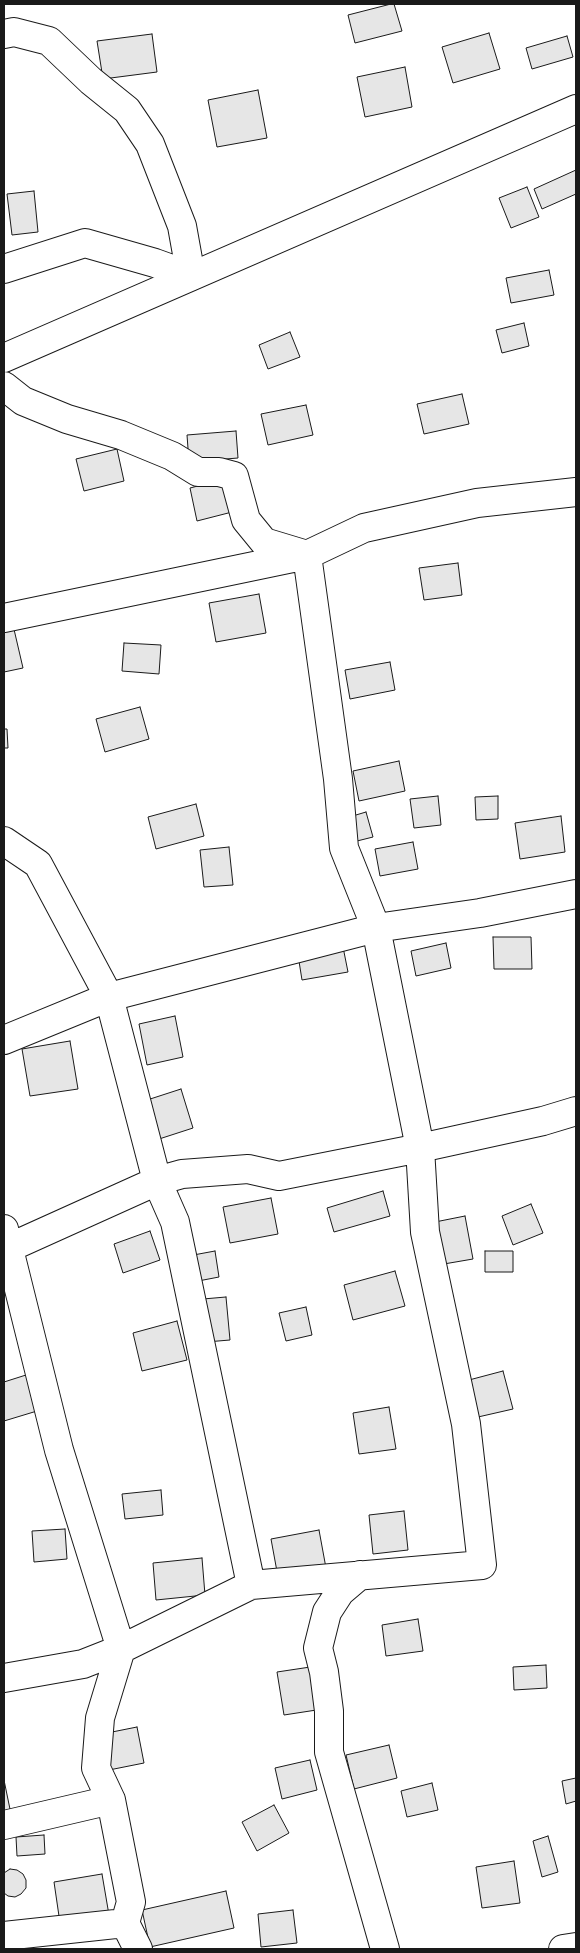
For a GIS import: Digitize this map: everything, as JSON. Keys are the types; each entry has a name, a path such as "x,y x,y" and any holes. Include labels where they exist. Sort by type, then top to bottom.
{"street":[{"path":"4,34 14,32 49,41 91,81 127,110 150,144 182,226 191,276"},
{"path":"4,358 576,109"},
{"path":"4,269 85,243 156,263 191,276"},
{"path":"4,386 23,400 67,419 121,435 172,456 198,472 219,472 234,476 246,520 264,542 307,555"},
{"path":"4,618 307,555 364,528 476,503 576,492"},
{"path":"4,1678 84,1664 121,1649 251,1586 482,1564 466,1424 426,1232 420,1148 376,928 344,848 338,779 307,555"},
{"path":"4,842 38,864 109,997 157,1181 175,1222 251,1586"},
{"path":"4,1040 109,997 376,928 480,913 576,894"},
{"path":"138,1949 124,1923 131,1902 111,1800 96,1768 100,1718 121,1649 59,1450 5,1242 157,1181 182,1174 248,1169 279,1176 420,1148 543,1121 576,1111"},
{"path":"360,1576 340,1592 326,1612 318,1648 324,1672 330,1752 385,1949"},
{"path":"4,1825 111,1800"},
{"path":"4,1936 124,1923"},
{"path":"564,1949 576,1947"}],"building":[{"path":"394,4 402,31 355,43 348,15"},
{"path":"489,33 500,69 453,83 442,47"},
{"path":"152,34 157,72 103,79 97,41"},
{"path":"567,36 573,57 532,69 526,48"},
{"path":"405,67 412,107 365,117 357,77"},
{"path":"258,90 267,138 217,147 208,100"},
{"path":"576,170 576,194 542,209 534,189"},
{"path":"527,187 539,217 511,228 499,198"},
{"path":"34,191 38,232 12,235 7,194"},
{"path":"549,270 554,295 511,303 506,278"},
{"path":"524,323 529,346 502,353 496,330"},
{"path":"290,332 300,357 268,369 259,345"},
{"path":"462,394 469,424 424,434 417,404"},
{"path":"306,405 313,435 268,445 261,414"},
{"path":"236,431 238,458 189,462 187,435"},
{"path":"117,449 124,481 84,491 76,459"},
{"path":"229,478 236,511 197,521 190,488"},
{"path":"458,563 462,595 424,600 419,568"},
{"path":"259,594 266,633 216,642 209,603"},
{"path":"13,625 23,668 4,672 4,628"},
{"path":"124,643 161,645 159,674 122,671"},
{"path":"390,662 395,690 350,699 345,670"},
{"path":"140,707 149,739 105,752 96,719"},
{"path":"4,729 7,729 8,748 4,748"},
{"path":"399,761 405,791 359,801 353,771"},
{"path":"438,796 441,825 414,828 410,799"},
{"path":"498,796 498,819 476,820 475,797"},
{"path":"196,804 204,836 156,849 148,817"},
{"path":"366,812 373,837 353,842 346,818"},
{"path":"561,816 565,852 520,859 515,823"},
{"path":"413,842 418,869 380,876 375,849"},
{"path":"229,847 233,885 204,887 200,850"},
{"path":"493,937 531,937 532,969 494,969"},
{"path":"446,943 451,968 416,976 411,951"},
{"path":"343,947 348,972 302,980 298,955"},
{"path":"175,1016 183,1057 147,1065 139,1024"},
{"path":"70,1041 78,1089 30,1096 22,1049"},
{"path":"181,1089 193,1128 156,1140 144,1101"},
{"path":"383,1191 390,1216 334,1232 327,1208"},
{"path":"271,1198 278,1234 230,1243 223,1207"},
{"path":"531,1204 543,1233 513,1245 502,1216"},
{"path":"465,1216 473,1259 438,1265 430,1223"},
{"path":"150,1231 160,1260 123,1273 114,1244"},
{"path":"215,1251 219,1277 193,1282 188,1256"},
{"path":"485,1251 513,1251 513,1272 485,1272"},
{"path":"395,1271 405,1306 353,1320 344,1285"},
{"path":"226,1297 230,1340 206,1342 203,1299"},
{"path":"306,1307 312,1335 286,1341 279,1313"},
{"path":"177,1321 187,1360 142,1371 133,1333"},
{"path":"503,1371 513,1409 478,1417 469,1380"},
{"path":"26,1375 37,1411 4,1421 4,1382"},
{"path":"389,1407 396,1449 359,1454 353,1413"},
{"path":"161,1490 163,1515 125,1519 122,1494"},
{"path":"404,1511 408,1550 373,1554 369,1515"},
{"path":"65,1529 67,1559 34,1562 32,1531"},
{"path":"319,1530 326,1568 278,1577 271,1539"},
{"path":"202,1558 205,1595 156,1600 153,1563"},
{"path":"418,1619 423,1651 386,1656 382,1625"},
{"path":"546,1665 547,1688 514,1690 513,1667"},
{"path":"317,1666 323,1709 284,1715 277,1672"},
{"path":"137,1727 144,1763 109,1770 102,1734"},
{"path":"389,1745 397,1778 354,1789 346,1755"},
{"path":"310,1760 317,1790 282,1799 275,1768"},
{"path":"576,1778 576,1801 566,1804 562,1781"},
{"path":"4,1780 11,1814 4,1815"},
{"path":"432,1783 438,1810 407,1817 401,1791"},
{"path":"274,1805 289,1833 257,1851 242,1822"},
{"path":"44,1835 45,1854 17,1856 16,1837"},
{"path":"548,1836 558,1872 542,1877 533,1841"},
{"path":"514,1861 520,1903 482,1908 476,1867"},
{"path":"10,1869 17,1870 23,1874 26,1880 26,1888 15,1897 4,1893 4,1873"},
{"path":"102,1874 109,1915 60,1923 54,1882"},
{"path":"226,1891 234,1928 150,1947 142,1910"},
{"path":"293,1910 297,1943 261,1947 258,1914"}]}
